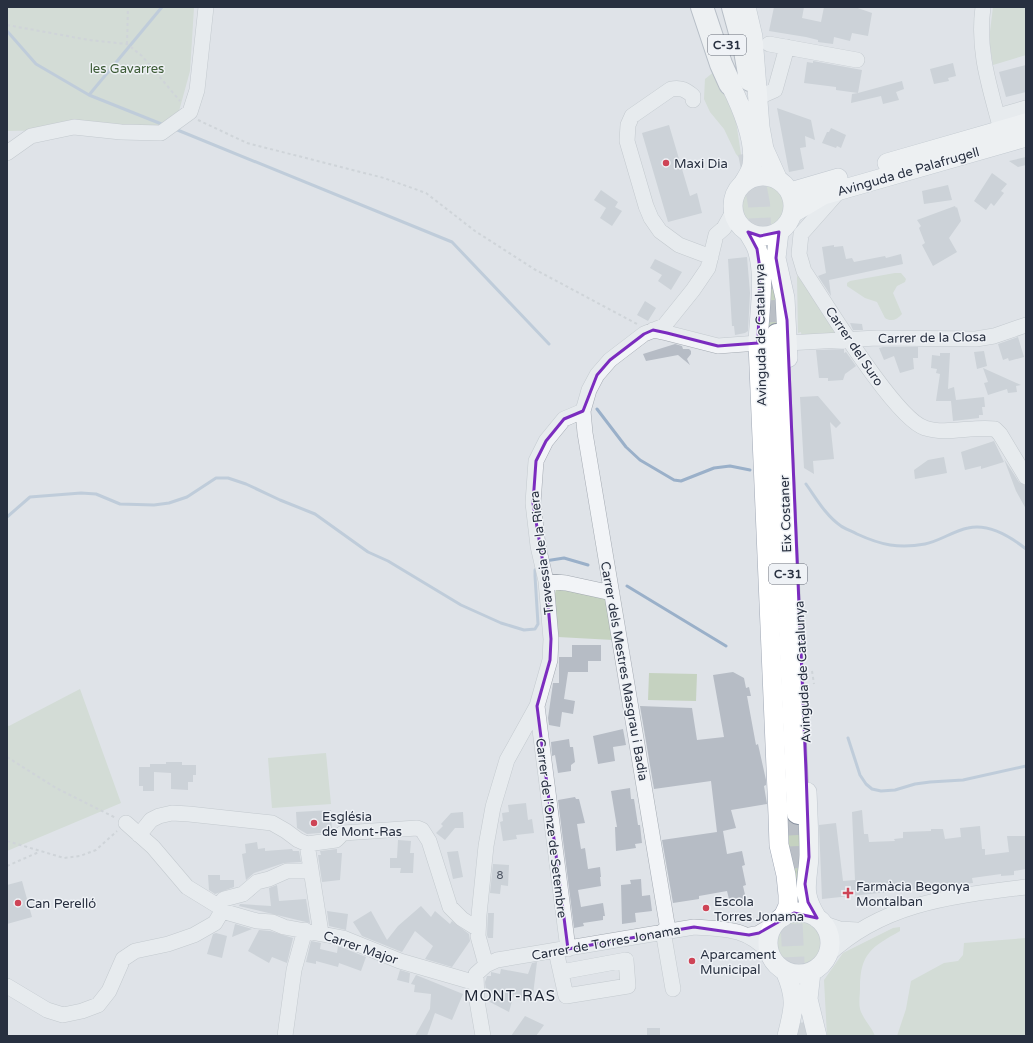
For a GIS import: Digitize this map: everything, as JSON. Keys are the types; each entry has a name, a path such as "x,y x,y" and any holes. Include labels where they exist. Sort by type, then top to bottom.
{"highway":[{"path":"702,7 721,64 744,86"},
{"name":"C-31","path":"716,7 744,86"},
{"name":"C-31","path":"733,7 745,51 744,86"},
{"name":"Eix Costaner","path":"772,341 792,813"}],"main road":[{"path":"744,86 760,127 764,149 793,202 793,213 789,222 779,232 760,236 746,231 737,222 729,220 736,193 744,182 752,164 751,146 741,107 744,86 753,37 746,7"},
{"name":"Avinguda de Palafrugell","path":"784,186 999,123 1026,123"},
{"name":"Avinguda de Palafrugell","path":"793,213 823,195 1026,137"},
{"path":"744,182 758,176 768,176 784,186"},
{"name":"Avinguda de Catalunya","path":"746,231 757,249 760,269 760,303 772,341 809,830 809,857 805,884 808,902 819,921"},
{"name":"Avinguda de Catalunya","path":"779,232 776,258 785,298 772,341 779,845 786,875 788,895 788,906 780,920"},
{"path":"800,913 819,921 829,938 828,954 818,967 811,972 798,974 785,971 776,964 770,953 768,940 771,931 780,920 800,913"},
{"path":"785,971 793,988 794,1005 787,1036"},
{"path":"811,972 808,999 817,1036"}],"street":[{"path":"7,153 31,136 74,127 121,132 161,133 190,112 197,90 206,7"},
{"path":"983,7 980,27 982,60 999,123"},
{"path":"769,44 857,60"},
{"path":"744,86 775,90 787,47"},
{"path":"693,100 693,96 687,90 671,88 632,116 628,124 627,141 646,206 657,227 666,237 679,245 711,257"},
{"name":"Avinguda de Palafrugell","path":"999,123 1026,108"},
{"name":"Carrer del Suro","path":"840,190 801,234 799,254 804,272 887,394 914,422 924,428 935,430 987,428 995,430 1000,434 1026,477"},
{"path":"583,411 592,382 606,365 644,334 664,326 693,290 708,268 716,235 729,220"},
{"name":"Carrer de la Closa","path":"653,330 718,346 772,341 849,339 976,339 994,336 1026,325"},
{"name":"Travessia de la Riera","path":"486,965 478,936 478,929 486,846 493,807 507,760 537,706 550,660 551,639 533,503 536,461 543,445 564,419 583,411"},
{"name":"Carrer dels Mestres Masgrau i Badia","path":"583,411 585,433 612,593 673,989"},
{"path":"543,570 566,583 612,593"},
{"name":"Carrer de l'Onze de Setembre","path":"537,706 562,950 561,972 566,996 628,986 626,960 561,972"},
{"path":"525,727 540,735"},
{"path":"139,835 151,820 172,814 189,814 272,823 298,840 307,844 336,840 343,833 417,828 422,830 428,841 450,907 462,919 478,929"},
{"name":"Carrer Major","path":"126,823 153,847 187,886 220,908 257,921 272,922 284,927 343,938 400,961 476,983"},
{"path":"307,844 321,933"},
{"path":"7,986 47,1010 63,1015 82,1011 98,1005 109,991 123,959 136,951 168,944 194,935 215,923 224,899 243,894 257,882 269,880 287,871 311,872"},
{"path":"828,954 857,930 919,904 952,896 1026,887"},
{"path":"749,935 760,933 780,920"},
{"path":"819,921 840,929 857,930"},
{"name":"Carrer de Torres Jonama","path":"486,965 497,960 694,927 720,928 749,935 758,941 770,953"},
{"path":"285,1036 294,970 305,930"},
{"path":"483,1036 476,974 486,965"}],"path":[{"path":"127,44 128,7"},
{"path":"7,25 89,40 127,44 142,56 200,123 247,143 384,178 426,193 475,231 534,269 643,328 653,330"},
{"path":"812,671 814,684"},
{"path":"7,757 56,788 126,823 96,850 80,856 64,858 7,841"},
{"path":"7,866 39,851"}],"highlighted area":[{"path":"748,232 760,236 779,232 776,258 787,320 806,771 809,857 805,884 808,902 817,918 794,913 759,933 749,935 694,927 568,949 537,706 550,660 551,639 546,581 533,503 536,461 546,441 564,419 583,411 597,375 610,360 644,334 653,330 718,346 758,343 760,269 757,249"}],"green space":[{"name":"les Gavarres","path":"7,7 194,7 190,71 176,122 161,128 7,131"},
{"path":"993,7 1026,7 1026,55 993,65 989,40"},
{"path":"715,71 735,115 742,161 736,154 724,129 710,112 704,99 705,79"},
{"path":"763,181 772,183 783,192 788,206 786,215 777,226 763,231 754,229 743,220 738,206 740,197 749,186"},
{"path":"771,253 781,336 762,329"},
{"path":"901,273 906,279 905,282 897,286 893,293 902,314 894,320 885,318 877,302 865,298 847,286 847,283 850,281"},
{"path":"797,276 803,279 835,332 834,335 802,339 801,332 798,333"},
{"path":"557,586 602,597 606,600 613,640 558,637 554,597"},
{"path":"649,673 697,674 696,701 648,700"},
{"path":"80,689 121,803 7,851 7,725 9,726"},
{"path":"326,753 331,804 272,808 268,758"},
{"path":"802,812 800,896 793,897 782,813"},
{"path":"793,920 803,920 815,927 822,939 822,949 815,961 803,968 793,968 785,964 778,957 774,949 774,939 778,931 785,924"},
{"path":"900,927 900,931 882,942 870,952 862,967 859,1000 860,1009 875,1036 827,1036 824,980 843,953 893,928"},
{"path":"1026,938 1026,1036 897,1036 906,1009 911,981 944,963 958,961 963,955 964,943"}],"building":[{"path":"774,7 804,7 802,18 821,22 824,7 855,7 872,13 868,36 852,33 850,41 834,37 833,44 818,42 818,40 806,37 769,31"},
{"path":"813,61 862,70 858,93 836,90 836,87 804,83 807,62 813,63"},
{"path":"953,63 956,76 948,78 949,81 934,84 930,69"},
{"path":"1026,65 1026,92 1006,97 999,72"},
{"path":"902,81 904,89 896,92 899,100 883,104 881,96 851,103 852,94"},
{"path":"777,108 811,120 815,140 805,136 806,147 800,148 804,169 789,172"},
{"name":"Maxi Dia","path":"669,125 690,196 697,193 702,213 668,222 642,133"},
{"path":"831,128 846,135 841,148 837,146 836,148 822,143 827,132 829,132"},
{"path":"1026,157 1026,165 1018,167 1009,161"},
{"path":"992,173 1007,184 1001,191 1004,193 994,206 991,203 986,210 974,201"},
{"path":"948,185 952,200 924,204 922,191"},
{"path":"601,190 618,202 615,207 622,211 612,226 600,218 606,208 594,200"},
{"path":"955,206 956,208 957,207 961,221 949,238 957,252 933,266 922,245 925,243 919,228 921,226 917,220"},
{"path":"834,245 834,247 843,246 846,259 852,258 854,262 885,256 886,258 901,254 903,264 829,280 831,296 818,276 826,273 822,247"},
{"path":"747,257 750,293 748,331 735,335 734,326 732,326 728,259"},
{"path":"655,259 682,272 671,290 658,281 662,275 650,268"},
{"path":"645,301 656,308 648,321 637,315"},
{"path":"850,323 862,324 863,330 853,330"},
{"path":"1018,337 1024,357 1009,361 1008,358 1003,360 998,344"},
{"path":"675,344 682,346 683,349 689,349 691,351 691,354 687,359 690,365 678,355 646,361 643,354"},
{"path":"918,347 918,358 913,358 914,369 900,373 894,356 884,360 879,348"},
{"path":"844,349 844,353 846,352 856,366 845,374 843,380 828,381 828,378 819,378 816,350"},
{"path":"984,351 987,366 977,369 974,352"},
{"path":"940,353 950,353 948,389 954,387 956,400 984,397 985,407 982,407 983,415 979,415 979,418 953,421 951,401 936,401 940,374 936,373 937,369 931,368 932,355 940,356"},
{"path":"983,368 1021,385 1016,386 1017,392 1008,393 1007,389 988,395 984,383 988,382"},
{"path":"818,396 841,423 836,428 830,422 834,459 813,461 814,474 804,468 800,397"},
{"path":"994,441 1004,462 981,469 981,466 965,470 961,452"},
{"path":"944,457 947,473 915,479 914,470 928,460"},
{"path":"1004,459 1019,482 1026,486 1026,509 1016,491"},
{"path":"572,645 601,645 601,661 588,661 588,672 568,672 564,699 575,701 573,714 562,712 560,727 549,725 548,718 553,683 559,683 559,657 572,657"},
{"path":"733,672 744,678 746,688 749,687 751,696 747,696 756,745 758,744 766,780 766,785 764,786 767,804 731,810 736,828 723,831 727,854 742,851 745,865 742,866 746,885 743,886 746,899 734,902 734,898 729,899 727,891 699,896 699,899 673,903 662,840 717,832 711,781 654,789 640,706 692,708 697,740 724,737 713,675"},
{"path":"623,729 626,745 613,747 615,761 598,764 593,736"},
{"path":"569,739 570,747 573,747 575,762 571,765 571,771 558,773 555,755 552,756 551,742"},
{"path":"166,762 182,762 182,765 196,765 196,775 193,775 193,782 188,782 188,790 171,789 171,773 154,772 154,791 143,791 143,786 139,786 139,767 150,767 150,764 166,764"},
{"path":"630,788 631,799 634,799 638,825 640,825 642,843 635,844 636,848 616,851 615,827 617,827 611,791"},
{"path":"575,797 576,799 579,799 585,823 577,824 581,849 585,848 588,869 600,867 601,877 601,886 578,890 581,907 603,903 605,916 603,916 603,920 583,923 584,926 574,928 558,800"},
{"path":"526,803 528,820 532,819 534,833 516,835 517,839 503,841 500,822 503,821 502,813 509,812 508,805"},
{"name":"Església de Mont-Ras","path":"331,810 332,832 307,834 297,828 296,812"},
{"path":"862,810 864,834 868,834 869,842 895,841 894,839 903,838 903,832 931,831 931,829 943,829 945,839 961,837 960,828 980,826 982,849 985,849 985,855 1009,852 1007,836 1026,836 1026,869 1014,871 1014,875 1001,876 1001,874 972,878 973,883 822,899 819,825 836,823 843,881 855,880 852,812"},
{"path":"463,812 464,828 455,828 445,840 436,833 443,826 441,824 451,813"},
{"path":"398,840 411,841 410,853 414,853 413,873 400,873 401,868 390,868 390,858 397,858"},
{"path":"257,842 258,849 265,848 265,851 292,849 293,851 299,851 301,862 284,863 254,873 246,880 242,854 246,853 245,844"},
{"path":"337,849 337,853 342,853 340,880 322,882 318,855 321,855 320,851"},
{"path":"458,851 463,877 453,879 447,852"},
{"path":"493,864 509,865 508,886 501,885 500,894 490,893"},
{"path":"208,875 220,875 220,880 234,880 234,887 215,894 209,890"},
{"path":"641,879 642,896 650,895 652,911 635,913 636,922 622,924 621,885 631,884 630,880"},
{"name":"Can Perelló","path":"22,881 32,917 7,924 7,885"},
{"path":"277,885 279,901 306,899 310,923 239,906 240,904 271,906 269,888"},
{"path":"421,906 431,917 435,911 450,924 452,921 469,934 470,941 452,967 425,959 433,946 415,931 402,952 362,936 353,922 371,911 387,940 398,926"},
{"path":"327,911 348,914 346,930 329,926"},
{"path":"488,913 494,913 493,938 488,938 487,935"},
{"path":"235,924 252,929 232,937"},
{"path":"259,930 270,931 293,938 287,963 272,957 269,963 248,951"},
{"path":"216,933 227,936 222,958 207,954 213,934"},
{"path":"311,941 321,943 320,949 337,953 338,946 366,957 361,971 339,963 338,967 316,961 316,964 306,962"},
{"path":"537,962 532,1003 514,994 509,1012 488,1001 492,995 486,991 485,982 487,976 491,976 491,972 500,974 501,969 528,974 532,963"},
{"path":"400,970 410,973 409,983 397,980"},
{"path":"416,975 463,994 452,1020 435,1013 427,1036 415,1036 430,1009 431,994 414,992 415,985 411,984"},
{"path":"525,1016 544,1025 536,1036 511,1036"},
{"path":"647,1028 660,1028 660,1036 647,1036"}],"waterway":[{"path":"89,95 162,7"},
{"path":"7,31 36,64 89,95 164,125"},
{"path":"175,129 452,242 549,344"},
{"path":"597,409 626,447 640,460 674,480 681,481 714,468 730,466 750,470"},
{"path":"7,517 30,497 81,493 96,494 120,504 154,505 169,503 187,497 216,478 228,478 246,484 315,514 368,552 388,561 461,605 501,623 524,630 535,629 538,624 535,576 535,570 538,567"},
{"path":"806,484 836,522 843,527 874,541 898,546 925,544 936,541 962,529 984,527 1007,536 1026,549"},
{"path":"545,561 564,558 588,565"},
{"path":"627,586 726,646"},
{"path":"848,738 860,775 866,784 872,789 881,791 895,790 915,784 963,780 1026,766"}],"tunnel":[{"path":"749,153 759,204 762,263"},
{"path":"774,267 777,335"},
{"path":"798,813 801,887"},
{"path":"790,891 797,1036"}],"place":[{"name":"Maxi Dia","path":"666,163"},
{"name":"Església de Mont-Ras","path":"314,823"},
{"name":"Farmàcia Begonya Montalban","path":"848,893"},
{"name":"Can Perelló","path":"18,903"},
{"name":"Escola Torres Jonama","path":"706,908"},
{"name":"Aparcament Municipal","path":"692,961"}],"district":[{"name":"MONT-RAS","path":"510,996"}]}
